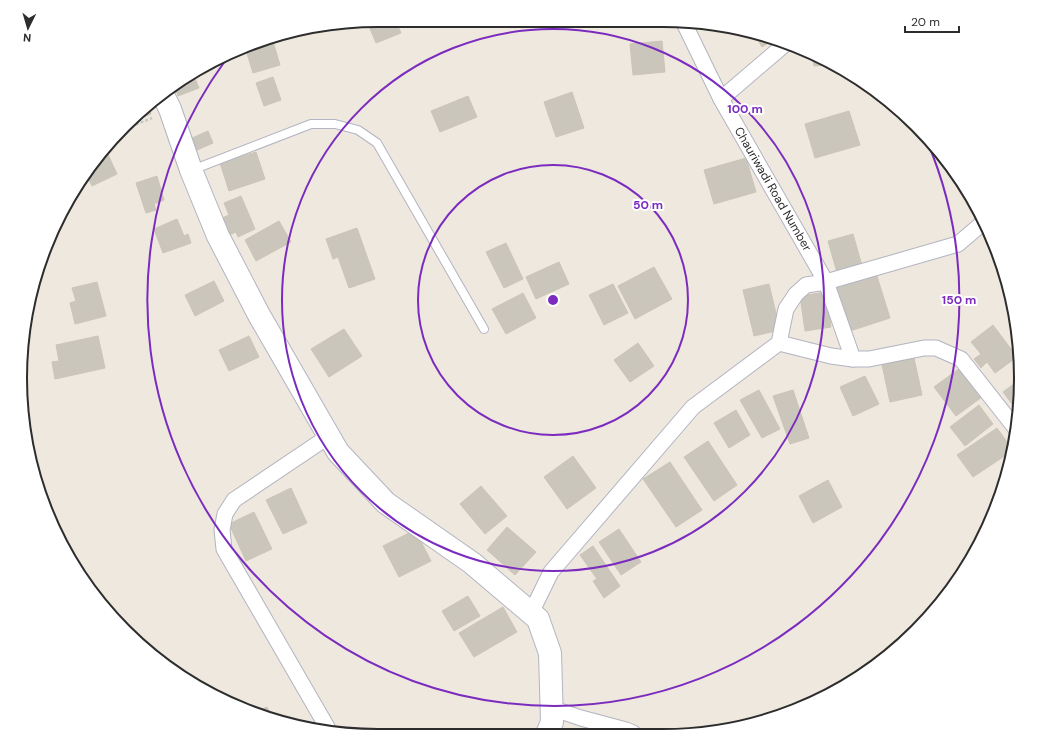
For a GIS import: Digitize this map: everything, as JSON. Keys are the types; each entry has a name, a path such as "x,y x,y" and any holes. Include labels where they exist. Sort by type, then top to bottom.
{"main road":[{"path":"166,102 191,170 218,236 259,315 338,452 386,503 472,563 538,619 550,653 552,722 549,729"}],"street":[{"name":"Chauriwadi Road Number","path":"686,28 721,99 826,282 853,359"},
{"path":"721,99 781,48"},
{"path":"531,613 551,572 693,407 779,343 786,309 796,294 806,286 826,282 958,244 979,226"},
{"path":"779,343 831,356 853,359 869,359 924,348 936,348 961,359 1011,423"},
{"path":"326,725 224,549 222,530 225,514 234,500 329,436"},
{"path":"551,708 622,729"}],"lane":[{"path":"191,170 311,124 335,124 358,130 377,143 484,329"}],"path":[{"path":"147,114 166,102"}],"building":[{"path":"370,27 398,27 401,33 376,43"},
{"path":"758,40 768,43 762,47"},
{"path":"662,41 665,72 633,75 630,44"},
{"path":"274,43 280,65 253,73 247,53"},
{"path":"813,61 822,65 814,66"},
{"path":"273,77 281,100 264,106 256,83"},
{"path":"195,78 199,88 178,96 176,91"},
{"path":"572,92 584,128 556,137 544,102"},
{"path":"468,96 477,117 440,132 431,111"},
{"path":"150,111 151,114 144,117"},
{"path":"849,111 860,145 815,158 805,124"},
{"path":"208,131 213,143 195,151 190,139"},
{"path":"256,152 265,179 229,191 220,163"},
{"path":"108,154 117,174 92,186 89,179"},
{"path":"746,158 756,192 714,204 704,170"},
{"path":"157,176 164,200 154,204 156,210 146,213 136,183"},
{"path":"241,196 255,229 238,237 236,232 229,235 222,218 229,215 224,203"},
{"path":"177,219 184,236 188,234 191,243 163,253 154,229"},
{"path":"279,221 291,242 256,261 245,240"},
{"path":"357,228 375,279 349,288 338,257 333,259 326,239"},
{"path":"853,234 863,269 838,276 828,241"},
{"path":"506,243 523,279 504,288 486,252"},
{"path":"559,262 569,284 536,299 526,277"},
{"path":"654,267 672,299 635,319 618,286"},
{"path":"876,273 890,318 850,331 836,285"},
{"path":"214,281 224,301 195,316 185,295"},
{"path":"97,282 106,316 75,324 70,303 76,301 72,288"},
{"path":"613,284 628,313 604,325 589,295"},
{"path":"769,284 780,330 754,336 743,290"},
{"path":"826,292 831,327 805,331 800,296"},
{"path":"523,293 536,318 506,334 492,309"},
{"path":"993,325 1013,351 1013,360 995,373 987,362 981,368 974,359 981,354 971,342"},
{"path":"344,329 362,356 329,377 311,349"},
{"path":"98,336 105,368 55,379 52,362 59,361 56,345"},
{"path":"249,336 259,357 229,371 219,350"},
{"path":"638,343 654,366 630,382 614,360"},
{"path":"914,358 922,395 890,402 882,365"},
{"path":"960,368 982,397 956,416 934,387"},
{"path":"865,376 879,404 853,416 840,387"},
{"path":"1014,384 1013,405 1003,392"},
{"path":"759,390 780,429 762,438 740,400"},
{"path":"793,390 809,438 790,444 773,396"},
{"path":"979,405 993,424 965,446 950,427"},
{"path":"736,410 750,435 729,448 714,423"},
{"path":"997,428 1008,443 1005,456 973,477 957,455"},
{"path":"708,441 737,485 714,501 684,457"},
{"path":"573,456 596,488 567,509 544,477"},
{"path":"670,462 702,510 676,527 643,479"},
{"path":"828,480 842,507 813,523 799,496"},
{"path":"481,486 507,516 485,534 460,504"},
{"path":"291,488 307,523 283,534 266,500"},
{"path":"254,512 272,549 246,561 229,524"},
{"path":"507,527 536,552 515,575 487,550"},
{"path":"619,529 641,562 621,575 599,542"},
{"path":"415,530 431,561 399,577 383,546"},
{"path":"593,546 620,586 604,598 593,581 597,579 580,555"},
{"path":"468,596 480,616 454,631 442,611"},
{"path":"503,607 517,632 474,657 459,633"},
{"path":"267,707 269,711 265,710 262,709"}]}
